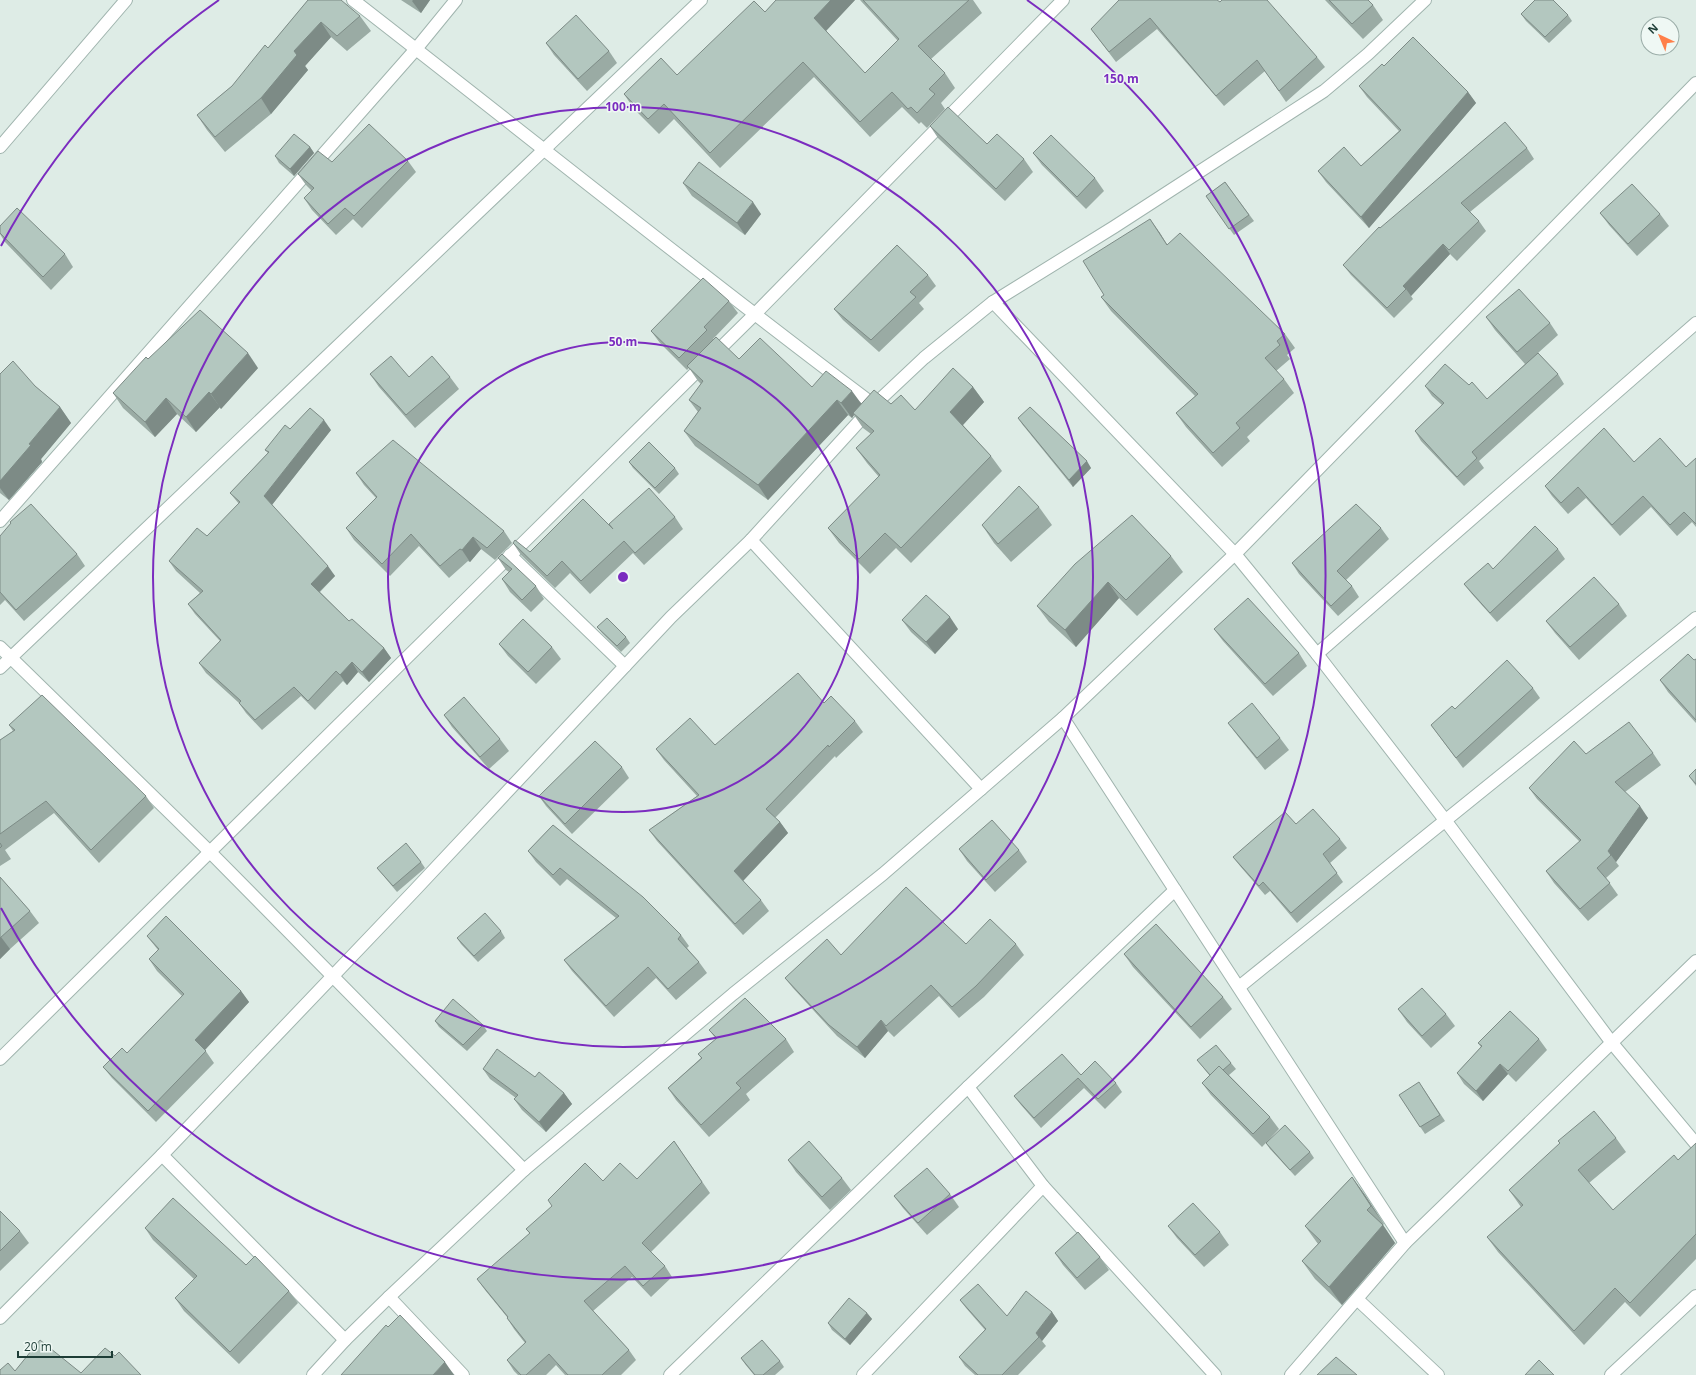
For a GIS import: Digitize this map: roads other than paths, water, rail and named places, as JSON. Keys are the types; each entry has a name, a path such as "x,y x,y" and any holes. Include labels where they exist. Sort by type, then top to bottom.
{"street":[{"path":"0,147 126,0"},
{"path":"353,0 545,149 754,315 874,405"},
{"path":"0,521 416,49 456,0"},
{"path":"0,668 701,0"},
{"path":"0,1059 754,315 1063,0"},
{"path":"0,1318 162,1155 671,617 751,540 874,405 924,358 993,302 1121,223 1324,91 1368,54 1425,0"},
{"path":"313,1375 345,1340 389,1297 524,1170 733,994 883,874 1063,718 1235,554 1696,83"},
{"path":"993,302 1235,554 1317,654 1445,820 1612,1043 1696,1144"},
{"path":"1317,654 1696,323"},
{"path":"751,540 981,789"},
{"path":"510,556 625,666"},
{"path":"1239,987 1696,618"},
{"path":"0,647 12,657 210,852 524,1170"},
{"path":"1063,718 1405,1243"},
{"path":"670,1375 968,1087 1175,890"},
{"path":"1291,1375 1405,1243 1696,961"},
{"path":"968,1087 1043,1186 1215,1375"},
{"path":"162,1155 345,1340"},
{"path":"863,1375 1043,1186"},
{"path":"1611,1375 1696,1296"},
{"path":"389,1297 463,1375"},
{"path":"1357,1299 1438,1375"}]}
